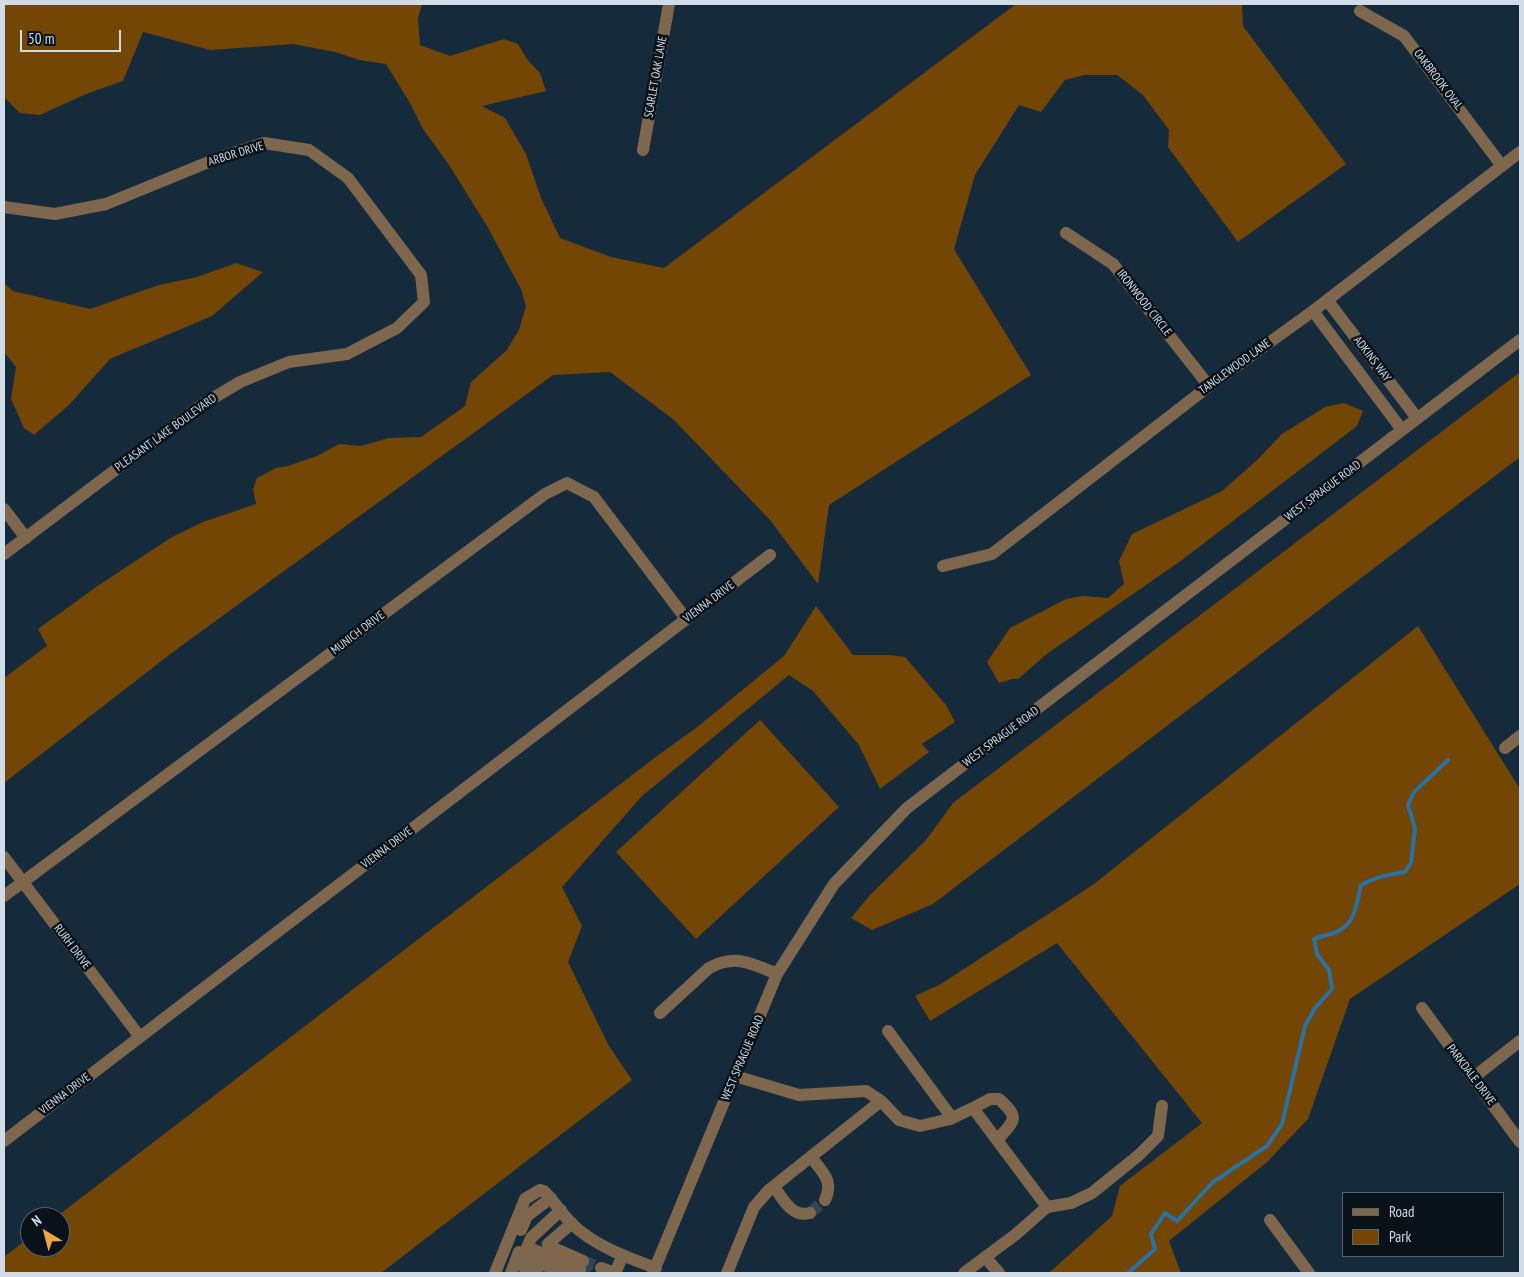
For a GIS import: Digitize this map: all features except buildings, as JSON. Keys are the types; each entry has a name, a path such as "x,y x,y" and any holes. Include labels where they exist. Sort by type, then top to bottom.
{"street":[{"name":"SCARLET OAK LANE","path":"643,150 669,4"},
{"name":"OAKBROOK OVAL","path":"1360,11 1404,36 1502,166"},
{"name":"ARBOR DRIVE","path":"4,207 55,214 106,204 216,159 264,144 309,150 348,178 421,274"},
{"name":"TANGLEWOOD LANE","path":"942,566 992,554 1209,386 1327,300 1520,152"},
{"name":"IRONWOOD CIRCLE","path":"1066,233 1113,264 1209,386"},
{"name":"PLEASANT LAKE BOULEVARD","path":"4,554 200,406 240,382 289,362 347,354 397,328 424,302 421,274"},
{"name":"ADKINS WAY","path":"1327,300 1417,418"},
{"name":"ADKINS WAY","path":"1313,310 1402,430"},
{"name":"WEST SPRAGUE ROAD","path":"654,1270 777,974 834,884 908,808 1520,340"},
{"name":"MUNICH DRIVE","path":"4,896 545,494 567,484 594,497 686,619"},
{"path":"4,509 26,538"},
{"name":"VIENNA DRIVE","path":"4,1141 770,555"},
{"path":"1505,748 1520,736"},
{"name":"RURH DRIVE","path":"4,856 140,1037"},
{"path":"660,1013 709,968 719,963 728,960 750,962 777,974"},
{"name":"PARKDALE DRIVE","path":"1422,1008 1520,1142"},
{"path":"888,1031 952,1118"},
{"path":"1474,1077 1520,1042"},
{"path":"735,1076 799,1095 866,1091 881,1101 899,1120 920,1126 952,1118 990,1099 999,1099 1010,1108 1013,1115 1012,1123 998,1139"},
{"path":"727,1273 754,1207 774,1187 881,1101"},
{"path":"964,1273 1047,1207 1071,1202 1092,1193 1139,1155 1158,1136 1162,1106"},
{"path":"973,1108 1047,1207"},
{"path":"811,1157 828,1179 829,1191 825,1200"},
{"path":"774,1187 788,1207 803,1214 810,1213"},
{"path":"495,1273 525,1199 540,1190 544,1190 572,1223 588,1237 654,1270"},
{"path":"537,1273 524,1268 521,1263 531,1238 555,1204"},
{"path":"502,1273 527,1216 555,1204"},
{"path":"511,1273 531,1222 555,1204"},
{"path":"1270,1220 1309,1273"},
{"path":"525,1252 581,1265 548,1244 572,1223"},
{"path":"525,1252 565,1273"},
{"path":"601,1268 615,1273 623,1255"},
{"path":"985,1257 998,1273"}],"green space":[{"path":"4,4 422,4 418,18 420,45 450,56 504,39 518,44 527,59 540,73 546,91 482,106 505,118 526,154 541,198 560,238 611,257 664,268 1016,4 1242,4 1243,26 1346,164 1238,242 1168,147 1169,130 1143,95 1117,75 1085,75 1065,80 1041,112 1019,105 975,175 954,249 1031,375 829,505 818,584 770,520 673,419 610,372 553,375 173,652 4,783 4,678 47,646 38,629 96,587 172,537 203,522 256,504 253,489 257,478 276,468 317,456 339,444 361,446 389,438 421,437 465,406 471,382 506,351 519,330 526,306 521,289 487,226 449,165 423,129 410,103 386,64 360,60 335,52 293,44 210,50 143,32 123,81 86,94 40,115 20,113 4,97"},
{"path":"236,263 263,272 212,316 110,359 70,404 34,435 24,428 11,399 16,367 4,352 4,283 13,291 90,309 159,285 197,277"},
{"path":"1520,372 1520,457 933,904 872,930 851,918 870,895 926,840 953,803"},
{"path":"1344,403 1363,411 1357,426 1182,560 1048,653 1018,679 999,683 987,662 1010,628 1066,599 1083,596 1108,598 1124,584 1119,561 1132,534 1222,491 1255,462 1282,434 1325,407"},
{"path":"816,606 853,655 905,657 946,705 955,722 922,744 929,752 880,789 859,745 813,691 789,675 642,796 562,887 582,926 568,962 609,1046 632,1080 381,1273 4,1273 4,1257 20,1245 20,1257 70,1257 69,1207 696,728 784,656"},
{"path":"1418,626 1520,789 1520,884 1350,999 1308,1119 1267,1162 1169,1241 1181,1273 1049,1273 1112,1216 1120,1186 1202,1123 1057,943 930,1021 915,996 941,984 1094,884"},
{"path":"760,720 839,807 696,939 616,852"}],"waterway":[{"path":"1128,1273 1155,1249 1151,1234 1165,1213 1177,1221 1213,1182 1267,1146 1282,1124 1305,1026 1315,1008 1332,989 1329,970 1317,954 1314,939 1337,932 1345,926 1353,916 1361,885 1382,876 1405,872 1411,863 1415,828 1408,805 1414,792 1448,760"}],"tunnel":[{"path":"810,1213 825,1200"},
{"path":"583,1261 601,1268"},
{"path":"580,1269 589,1273"}]}
